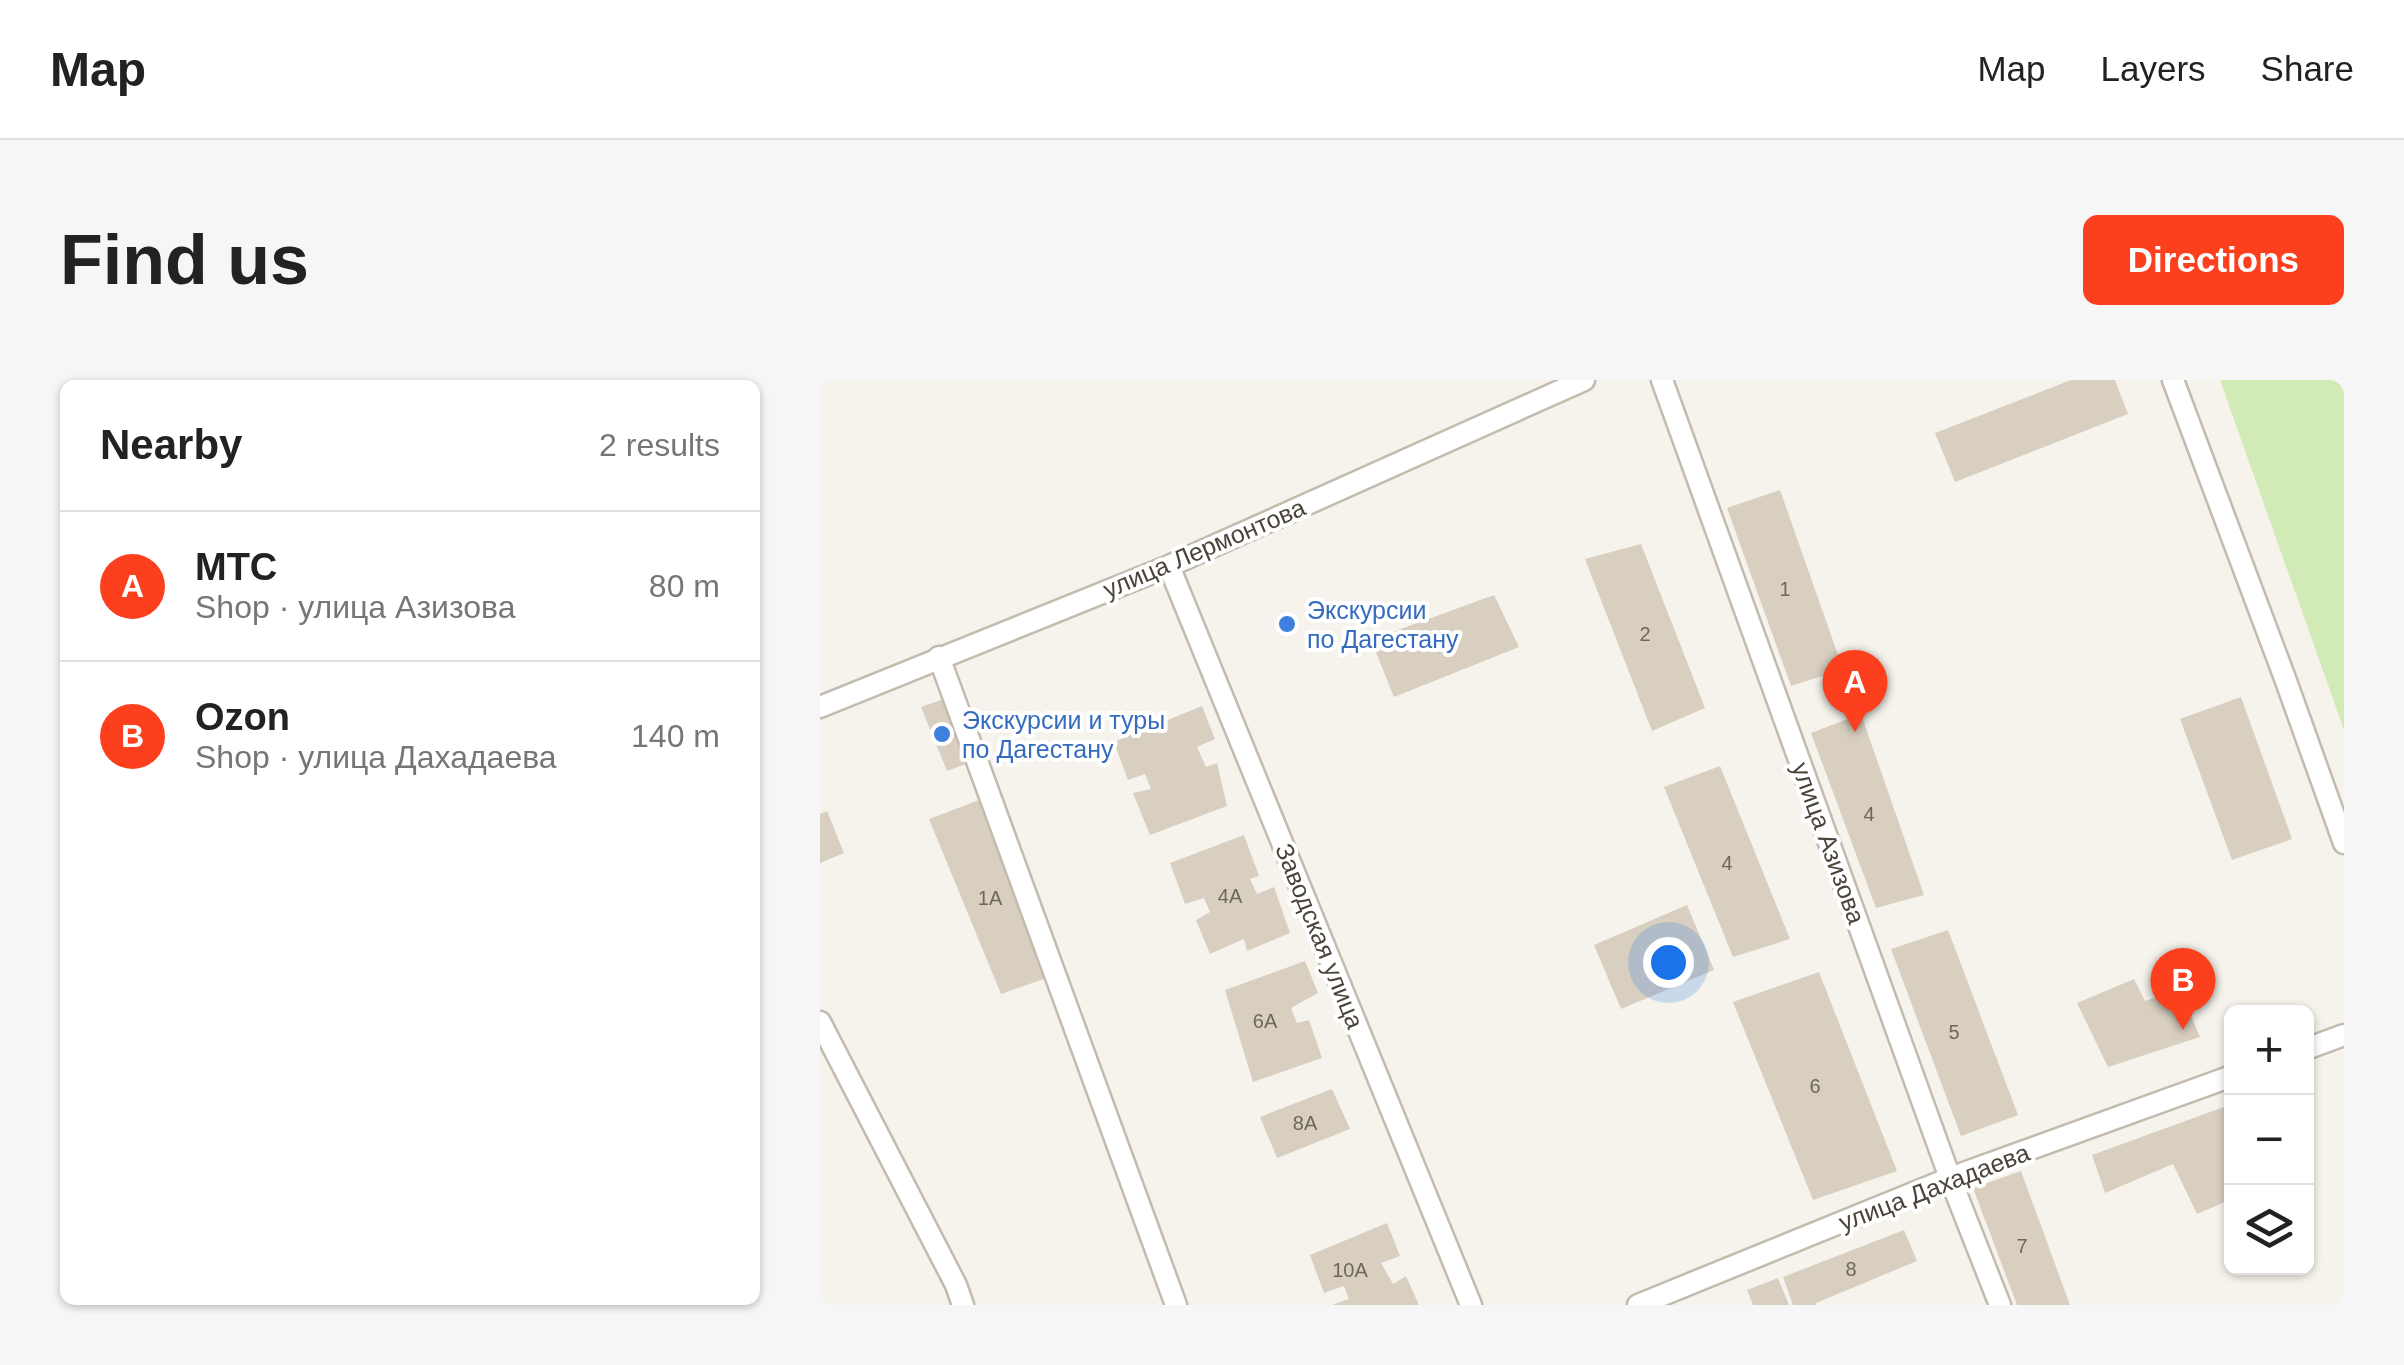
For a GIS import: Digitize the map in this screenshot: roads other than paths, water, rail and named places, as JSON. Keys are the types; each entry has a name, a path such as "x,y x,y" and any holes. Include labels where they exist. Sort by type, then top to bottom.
{"street":[{"name":"улица Лермонтова","path":"820,706 1169,566 1584,380"},
{"name":"улица Азизова","path":"1662,380 1950,1178 2000,1305"},
{"path":"2173,380 2344,843"},
{"name":"Заводская улица","path":"1169,566 1471,1305"},
{"path":"939,657 1176,1305"},
{"path":"820,1022 963,1305"},
{"path":"2314,1046 2344,1035"},
{"name":"улица Дахадаева","path":"1638,1305 1950,1178 2224,1079"}],"place":[{"name":"Экскурсии по Дагестану","path":"1287,624"},
{"name":"МТС","path":"1855,732"},
{"name":"Экскурсии и туры по Дагестану","path":"942,734"},
{"name":"Ozon","path":"2183,1030"}]}
